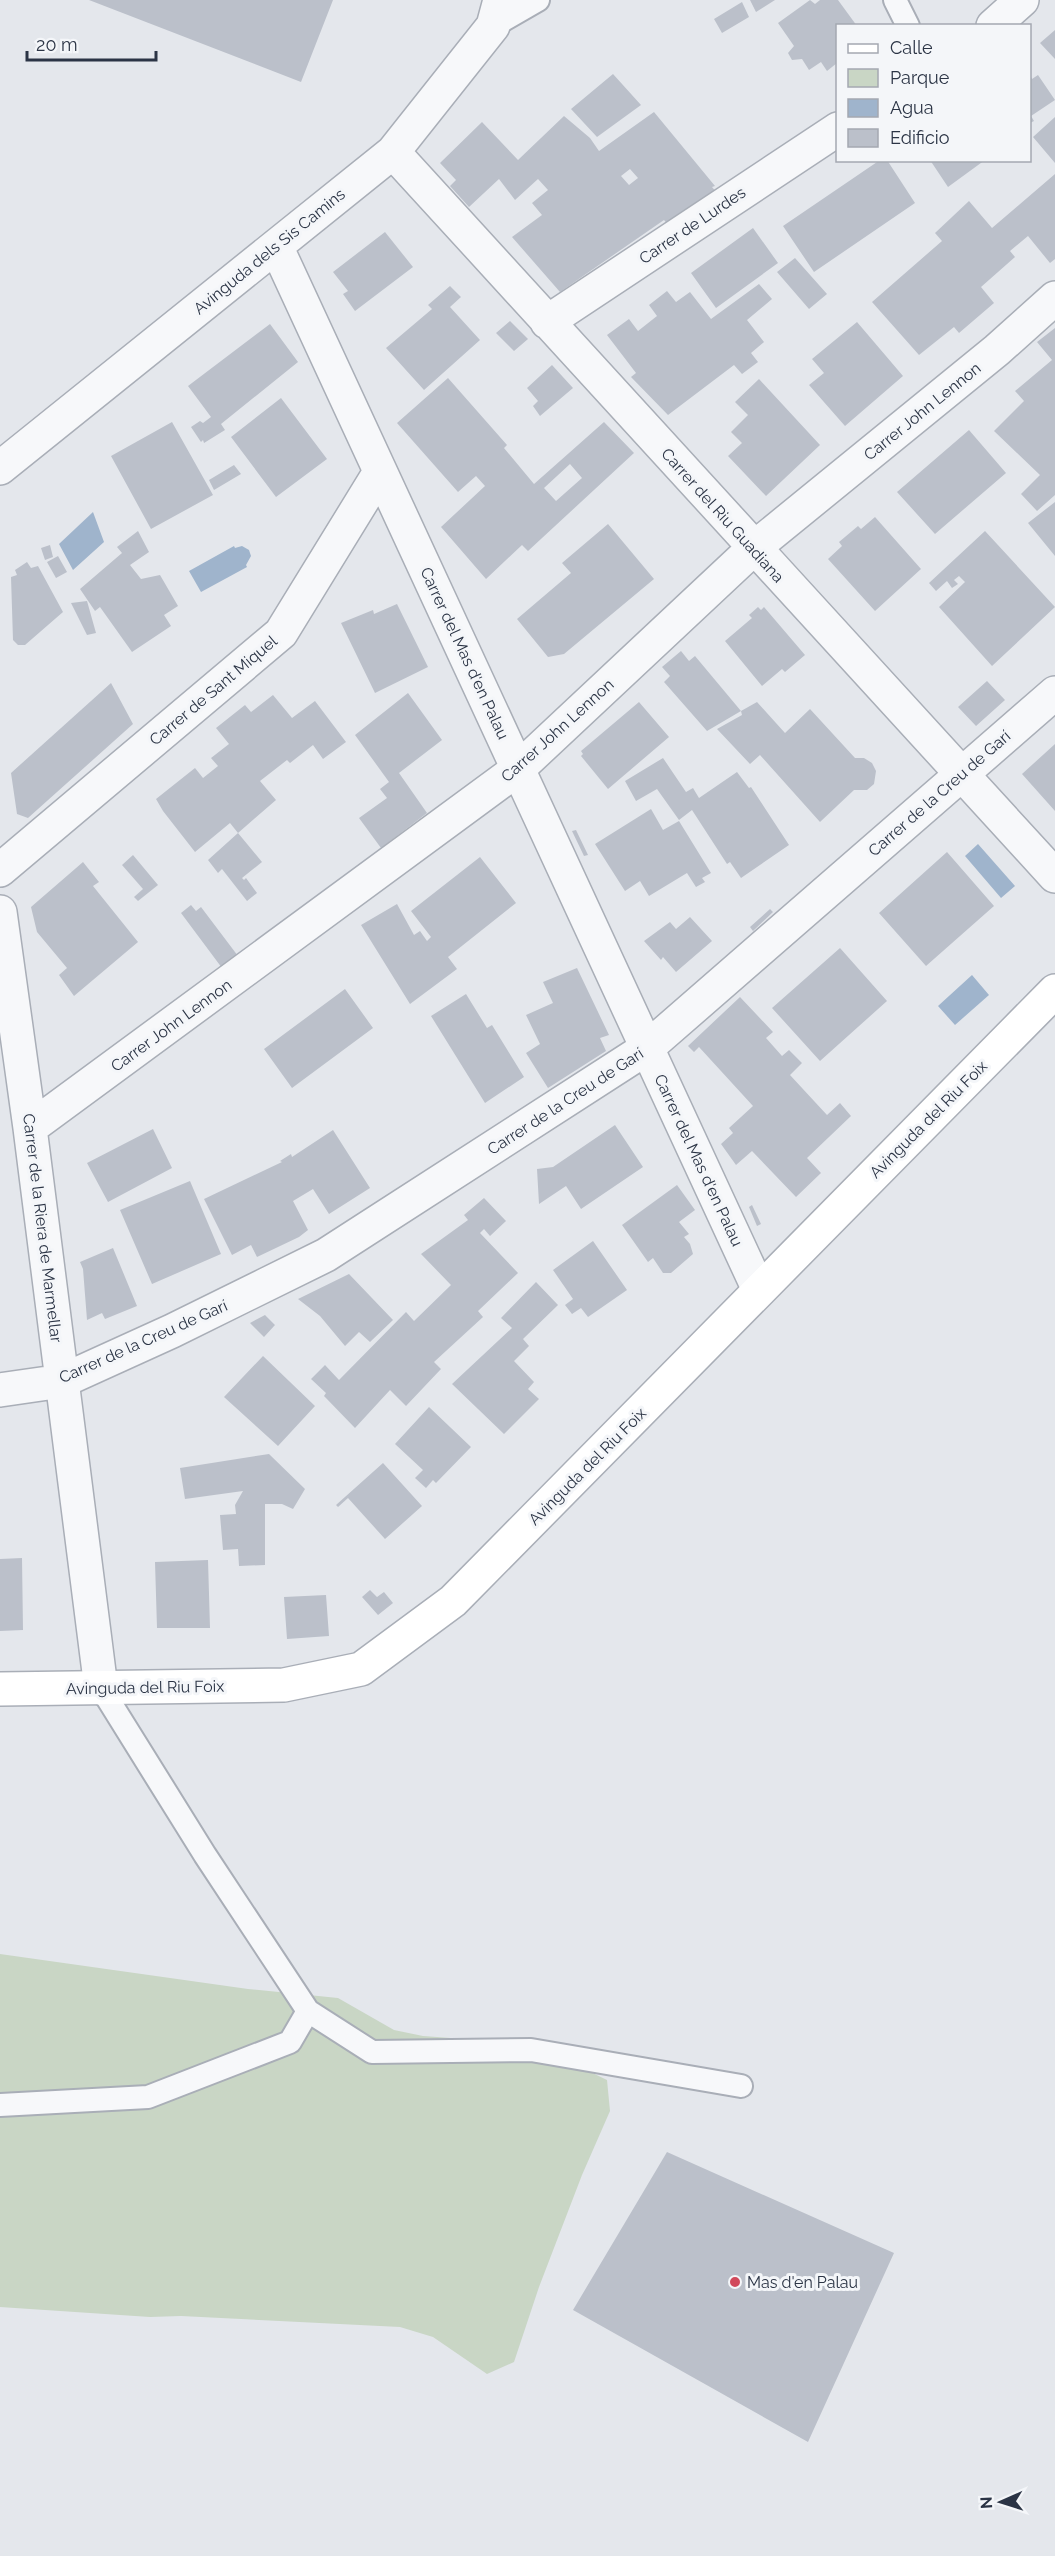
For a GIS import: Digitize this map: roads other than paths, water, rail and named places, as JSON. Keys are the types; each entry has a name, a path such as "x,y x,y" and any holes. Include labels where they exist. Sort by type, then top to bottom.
{"street":[{"path":"995,24 1022,0"},
{"name":"Avinguda dels Sis Camins","path":"0,468 393,152 496,13"},
{"name":"Carrer de Lurdes","path":"547,322 836,130"},
{"name":"Carrer del Riu Guadiana","path":"393,152 1055,876"},
{"name":"Carrer del Mas d'en Palau","path":"276,246 759,1290"},
{"name":"Carrer John Lennon","path":"30,1128 518,769 754,549 996,350 1055,298"},
{"name":"Carrer de Sant Miquel","path":"0,870 281,633 380,472"},
{"name":"Carrer de la Creu de Garí","path":"0,1390 62,1381 172,1331 326,1256 647,1048 1055,693"},
{"name":"Carrer de la Riera de Marmellar","path":"0,912 30,1128 101,1688"},
{"name":"Avinguda del Riu Foix","path":"0,1689 284,1685 361,1669 453,1601 1055,991"}],"lane":[{"path":"496,13 538,0"},
{"path":"895,0 907,24"},
{"path":"101,1688 308,2011 372,2052 531,2050 741,2086"},
{"path":"0,2105 148,2097 290,2042 308,2011"}],"water":[{"path":"93,512 104,542 73,570 59,544"},
{"path":"234,546 235,548 242,546 249,550 251,556 247,567 201,592 189,571"},
{"path":"978,844 1015,886 1001,898 965,856"},
{"path":"972,975 989,995 955,1025 938,1006"}],"place":[{"name":"Mas d'en Palau","path":"735,2282"}]}
